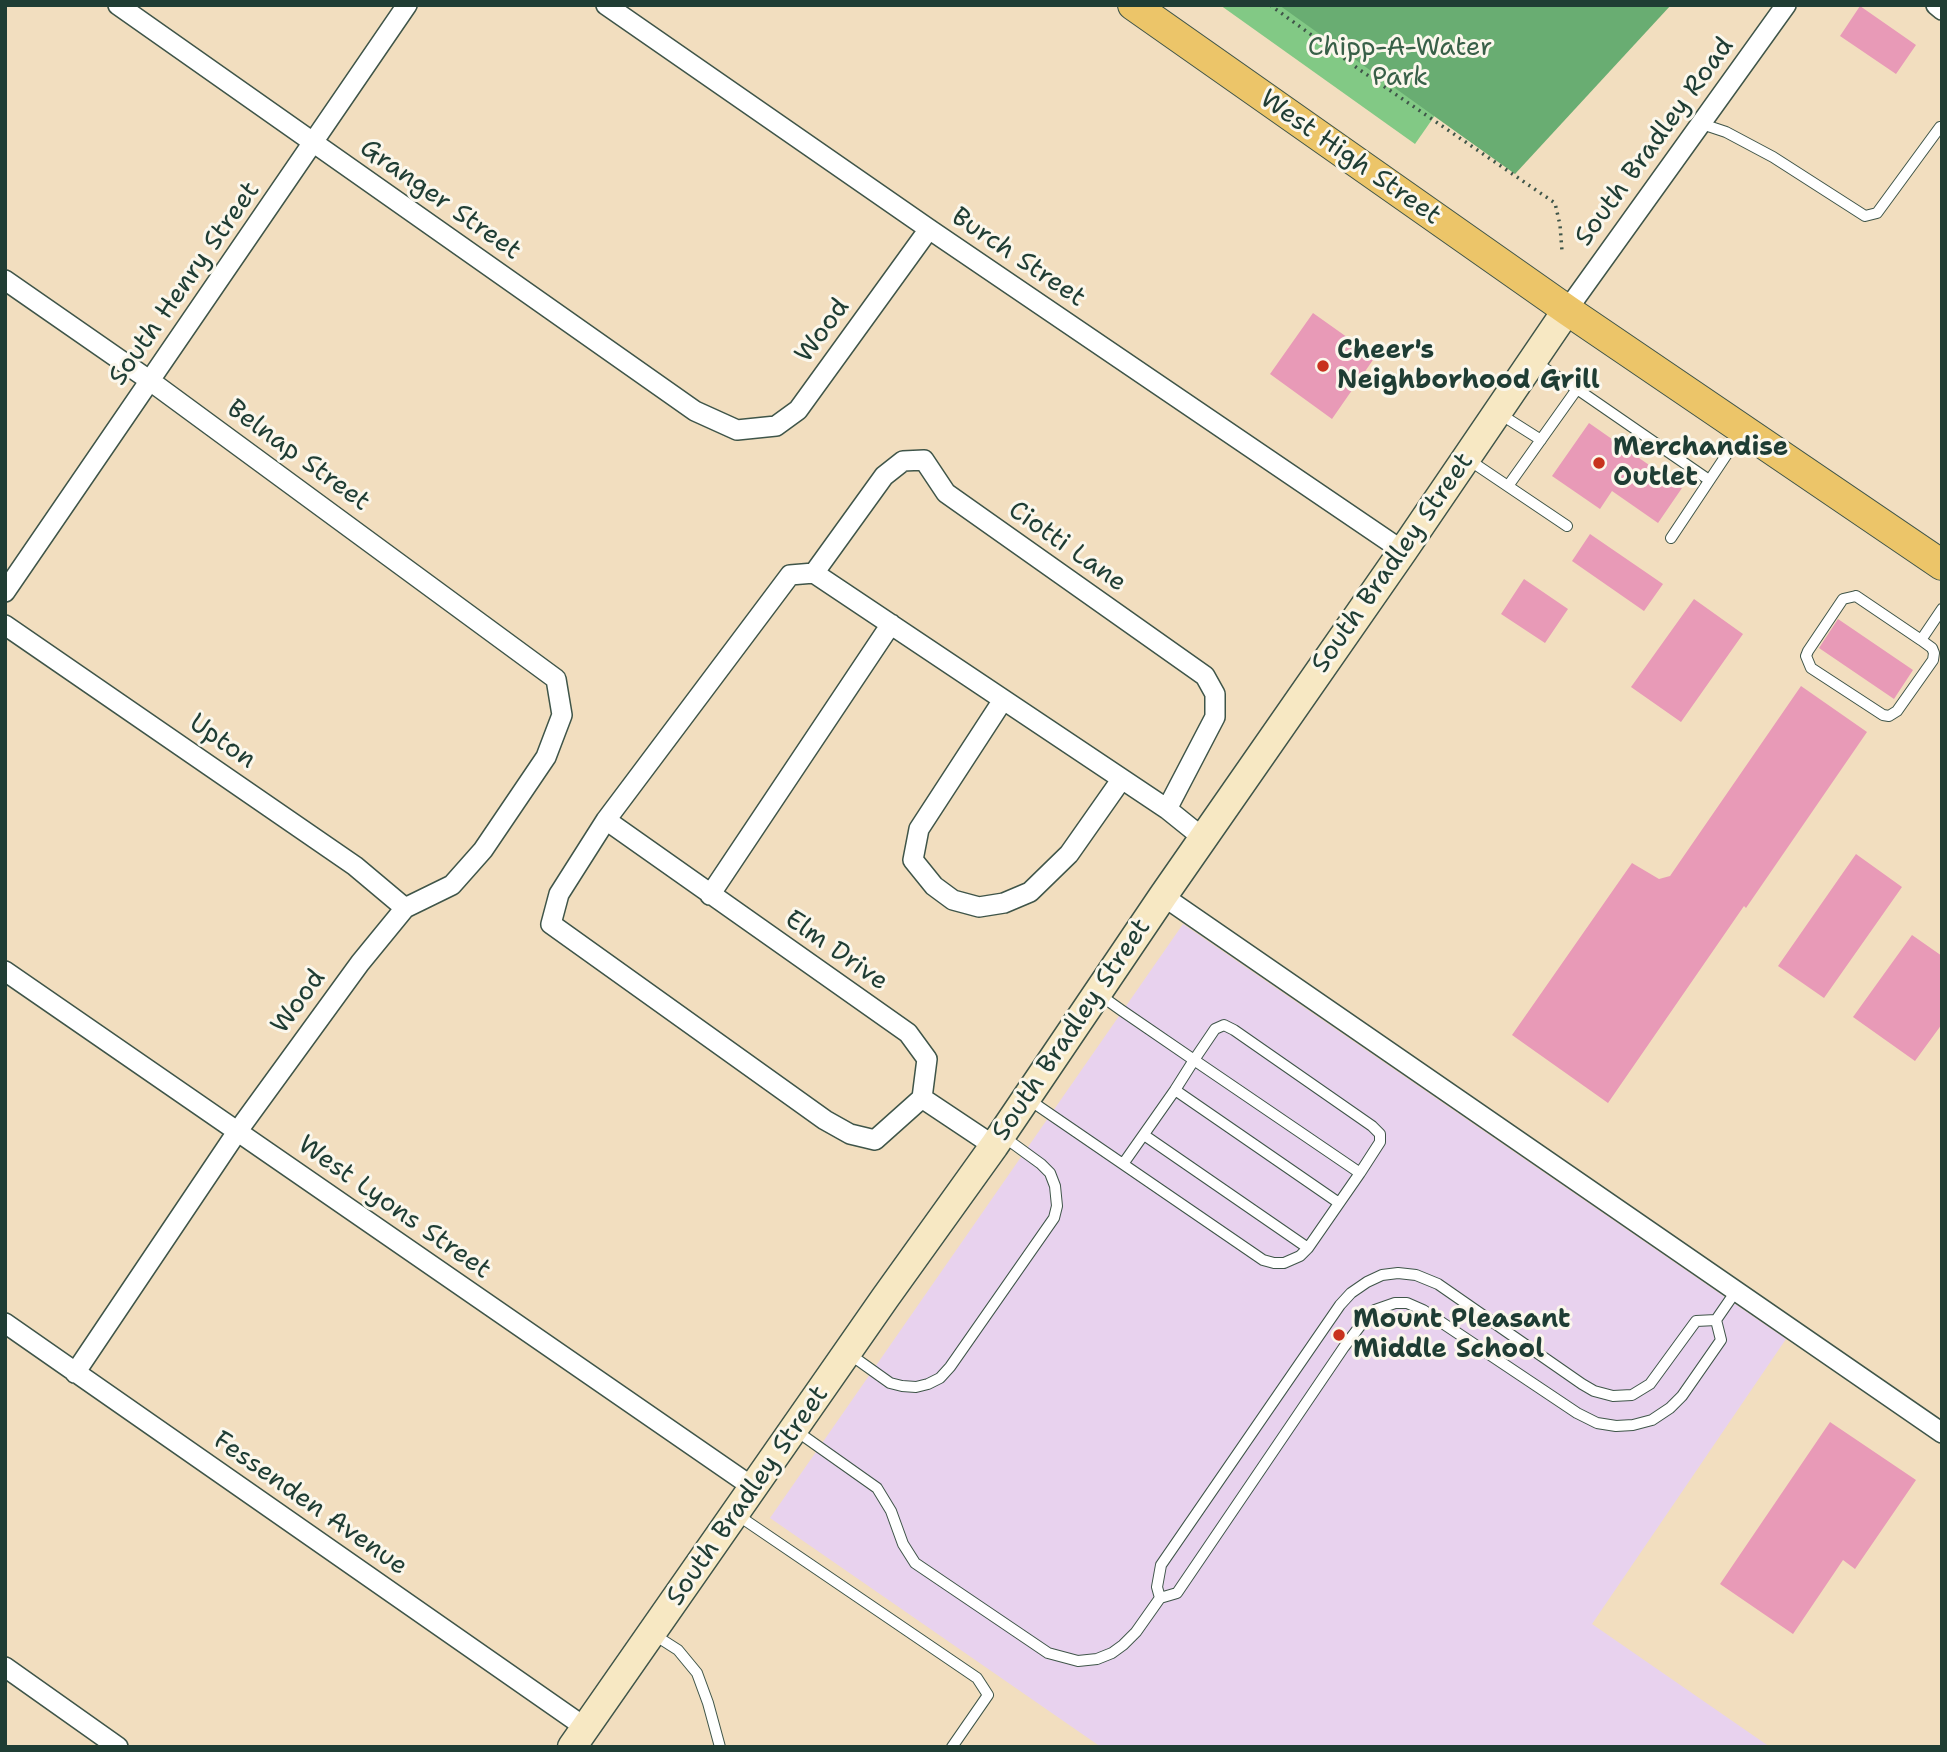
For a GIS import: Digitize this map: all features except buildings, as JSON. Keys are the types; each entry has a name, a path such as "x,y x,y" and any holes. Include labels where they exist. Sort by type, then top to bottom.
{"main road":[{"name":"West High Street","path":"1133,5 1567,310 1942,565"}],"street":[{"name":"Granger Street","path":"118,5 695,411 737,430"},
{"name":"South Henry Street","path":"5,592 407,5"},
{"name":"Burch Street","path":"606,5 929,229 1403,551"},
{"name":"South Bradley Road","path":"1567,310 1786,5"},
{"path":"1937,5 1942,10"},
{"name":"Wood","path":"737,430 776,426 798,411 929,229"},
{"name":"Belnap Street","path":"5,280 149,380 556,679"},
{"name":"South Bradley Street","path":"579,1737 998,1140 1567,310"},
{"name":"Ciotti Lane","path":"814,573 884,476 903,461 924,460 946,493 1205,676 1215,694 1215,717 1167,810"},
{"path":"998,1140 922,1098 876,1140 850,1134 825,1120 551,924 559,894 606,820 790,575 814,573 1167,810 1203,838"},
{"path":"710,895 891,624"},
{"name":"Upton","path":"5,625 355,866 405,908"},
{"name":"Wood","path":"75,1373 237,1132 360,963 405,908 452,885 483,850 546,757 562,715 556,679"},
{"path":"1003,700 919,829 913,860 934,886 953,900 979,907 1004,903 1030,891 1069,855 1121,780"},
{"name":"Elm Drive","path":"606,820 908,1032 927,1059 922,1098"},
{"path":"1163,896 1942,1433"},
{"name":"West Lyons Street","path":"5,971 754,1488"},
{"name":"Fessenden Avenue","path":"5,1323 579,1737"},
{"path":"5,1667 118,1747"}],"lane":[{"path":"1702,124 1726,132 1773,157 1864,216 1877,213 1940,127"},
{"path":"1532,360 1709,480"},
{"path":"1508,486 1577,389"},
{"path":"1497,412 1541,440"},
{"path":"1671,538 1743,430"},
{"path":"1466,458 1567,526"},
{"path":"1856,596 1921,640 1932,648 1933,660 1897,711 1889,716 1883,715 1811,668 1807,656 1843,599 1856,596"},
{"path":"1921,640 1942,610"},
{"path":"1097,993 1360,1173"},
{"path":"1026,1098 1264,1260 1274,1263 1284,1263 1300,1256 1308,1248 1380,1142 1380,1134 1224,1025 1215,1029 1124,1164"},
{"path":"1175,1090 1339,1203"},
{"path":"1144,1135 1308,1248"},
{"path":"848,1353 890,1382 902,1386 928,1384 940,1378 950,1367 1054,1218 1057,1206 1055,1186 1050,1173 1041,1164 998,1140"},
{"path":"1160,1598 1157,1587 1161,1565 1339,1305 1367,1282 1382,1275 1398,1273 1416,1275 1437,1284 1582,1384 1594,1391 1613,1396 1632,1395 1650,1384 1696,1321 1716,1320"},
{"path":"794,1430 877,1488 891,1511 902,1544 915,1563 1048,1653 1078,1661 1097,1659 1112,1653 1136,1632 1160,1598 1177,1593 1363,1322 1375,1310 1395,1303 1407,1303 1423,1310 1577,1413 1597,1423 1616,1426 1652,1420 1682,1396 1721,1339 1716,1320 1736,1291"},
{"path":"736,1513 977,1678 988,1695 952,1747"},
{"path":"652,1633 678,1650 696,1673 708,1703 720,1747"}],"path":[{"path":"1270,5 1360,70 1556,203 1562,251"}],"shaded area":[{"name":"Mount Pleasant Middle School","path":"1183,924 1786,1339 1592,1624 1770,1747 1101,1747 770,1518"}],"green space":[{"name":"Chipp-A-Water Park","path":"1220,5 1512,5 1415,144"},
{"path":"1279,5 1671,5 1515,174"}],"place":[{"name":"Cheer's Neighborhood Grill","path":"1323,366"},
{"name":"Merchandise Outlet","path":"1599,463"},
{"name":"Mount Pleasant Middle School","path":"1339,1335"}]}
